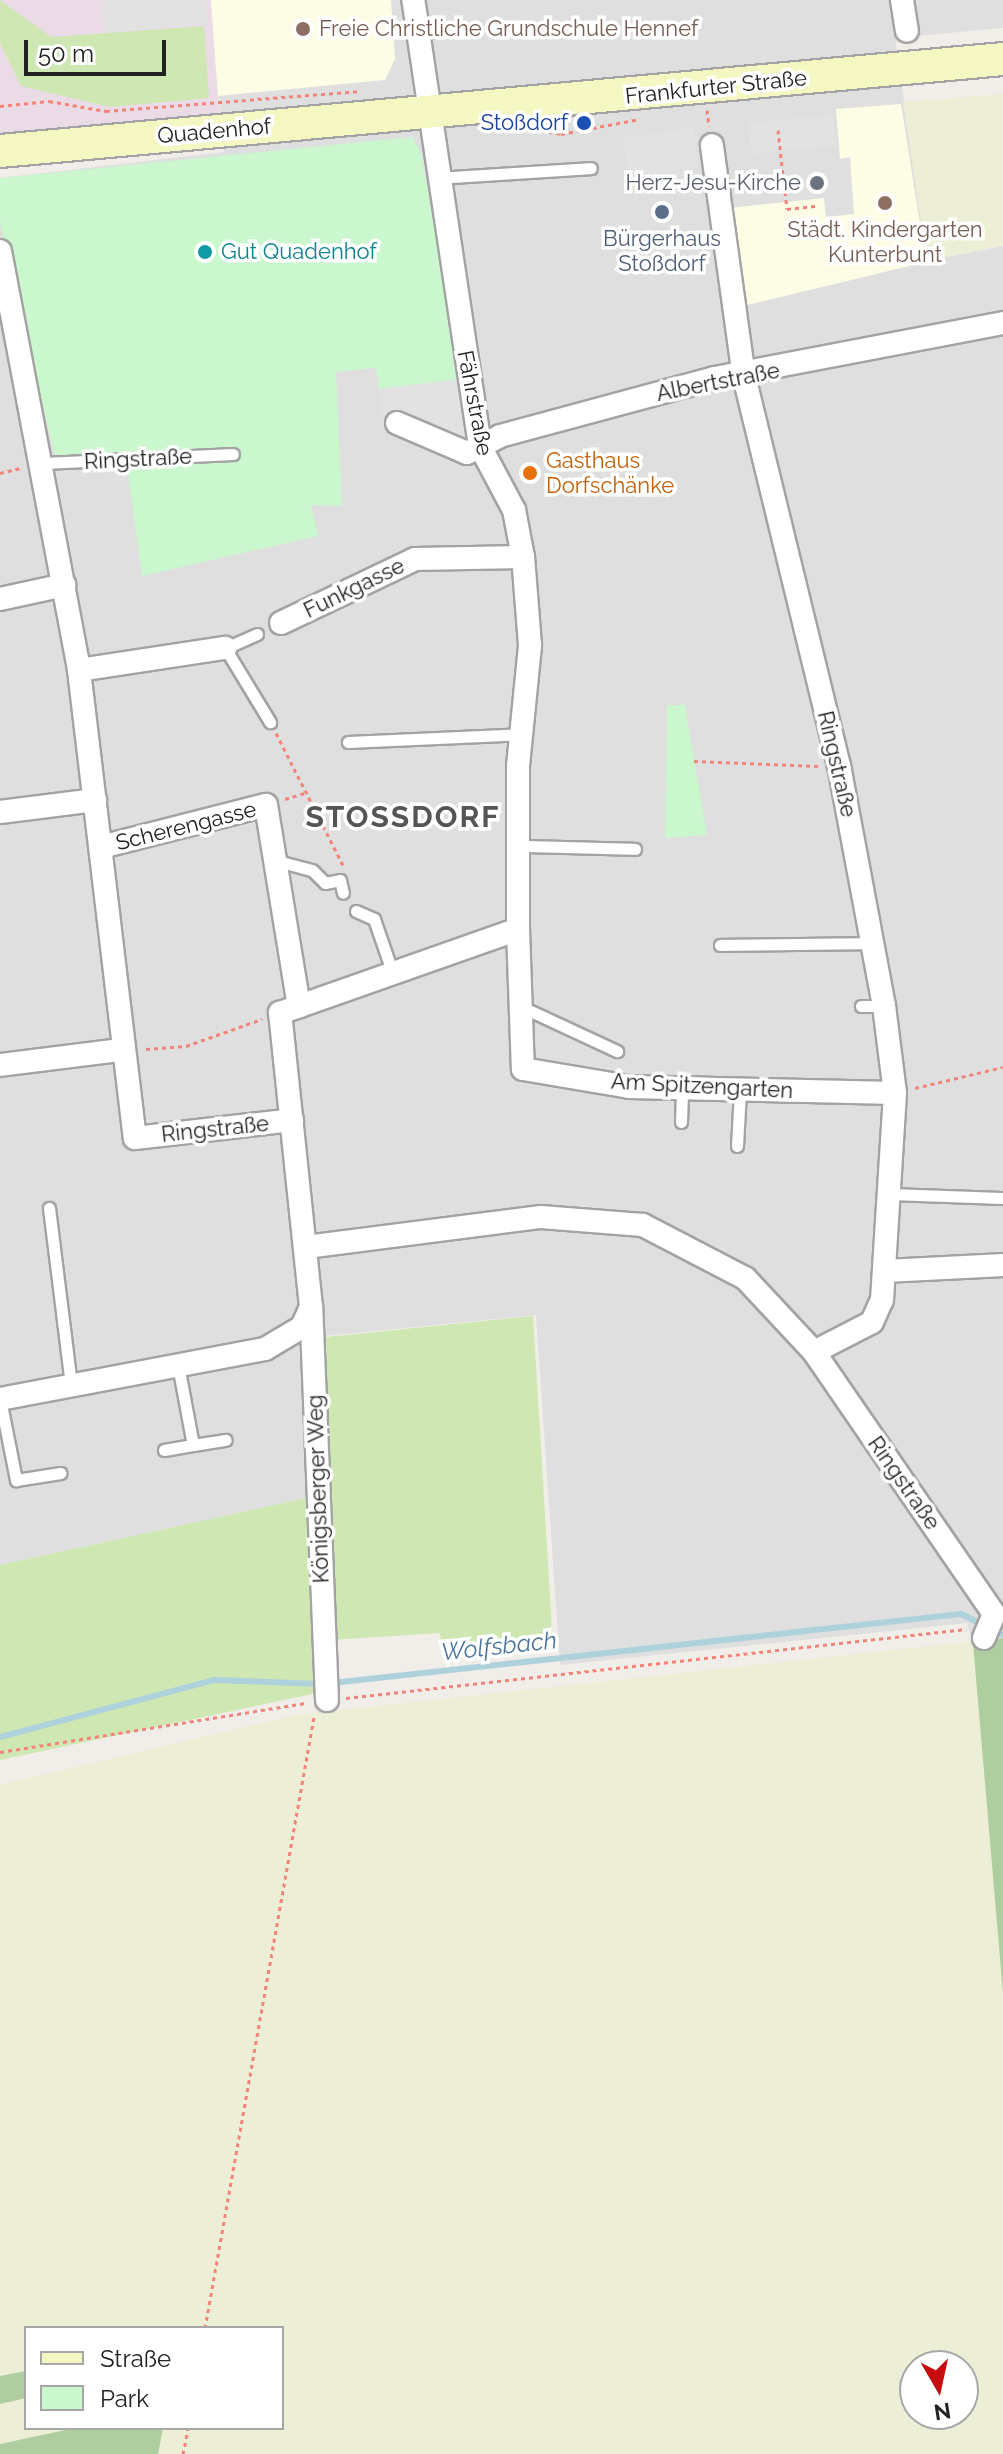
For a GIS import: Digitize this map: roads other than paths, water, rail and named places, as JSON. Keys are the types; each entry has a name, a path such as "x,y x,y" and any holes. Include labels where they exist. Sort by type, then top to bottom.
{"main road":[{"name":"Frankfurter Straße","path":"429,112 1003,59"},
{"name":"Quadenhof","path":"0,151 429,112"}],"street":[{"name":"Fährstraße","path":"413,0 437,178 480,446 514,510 523,557 530,645 521,734 522,846 518,929"},
{"path":"902,0 907,31"},
{"name":"Ringstraße","path":"712,145 744,377 839,766 875,943 895,1093 886,1271 872,1322 814,1352"},
{"name":"Ringstraße","path":"0,251 44,463 79,670 101,847 120,1050 135,1138 292,1120 306,1247 541,1217 643,1225 745,1278 814,1352 994,1614 984,1638"},
{"name":"Albertstraße","path":"397,423 452,451 480,446 715,378 744,377 1003,323"},
{"name":"Funkgasse","path":"281,623 415,559 523,557"},
{"path":"0,599 65,585"},
{"path":"79,670 225,648"},
{"path":"0,812 95,800"},
{"name":"Scherengasse","path":"101,847 266,805 290,1010"},
{"path":"292,1120 290,1010 392,971 518,929"},
{"name":"Am Spitzengarten","path":"518,929 523,1069 682,1088 895,1093"},
{"path":"0,1065 120,1050"},
{"name":"Königsberger Weg","path":"306,1247 327,1700"},
{"path":"886,1271 1003,1265"},
{"path":"0,1399 265,1349 302,1327 311,1307"}],"lane":[{"path":"437,178 591,168"},
{"name":"Ringstraße","path":"44,463 233,454"},
{"path":"257,634 225,648 270,722"},
{"path":"348,742 521,734"},
{"path":"522,846 635,849"},
{"path":"274,859 312,870 325,883 340,880 343,893"},
{"path":"356,911 374,919 392,971"},
{"path":"720,945 875,943"},
{"path":"861,1006 884,1006"},
{"name":"Am Spitzengarten","path":"522,1007 617,1051"},
{"path":"681,1122 682,1088"},
{"path":"737,1146 740,1090"},
{"path":"889,1194 1003,1198"},
{"path":"49,1208 71,1385"},
{"path":"178,1365 193,1445"},
{"path":"0,1399 16,1480 60,1473"},
{"path":"164,1450 226,1440"}],"waterway":[{"name":"Wolfsbach","path":"332,1683 961,1614 1003,1635"},
{"name":"Wolfsbach","path":"0,1737 214,1680 321,1684"}],"place":[{"name":"Freie Christliche Grundschule Hennef","path":"303,29"},
{"name":"Stoßdorf","path":"584,123"},
{"name":"Herz-Jesu-Kirche","path":"817,183"},
{"name":"Städt. Kindergarten Kunterbunt","path":"885,203"},
{"name":"Bürgerhaus Stoßdorf","path":"662,212"},
{"name":"Gut Quadenhof","path":"205,252"},
{"name":"Gasthaus Dorfschänke","path":"530,473"}],"district":[{"name":"STOSSDORF","path":"403,817"}]}
